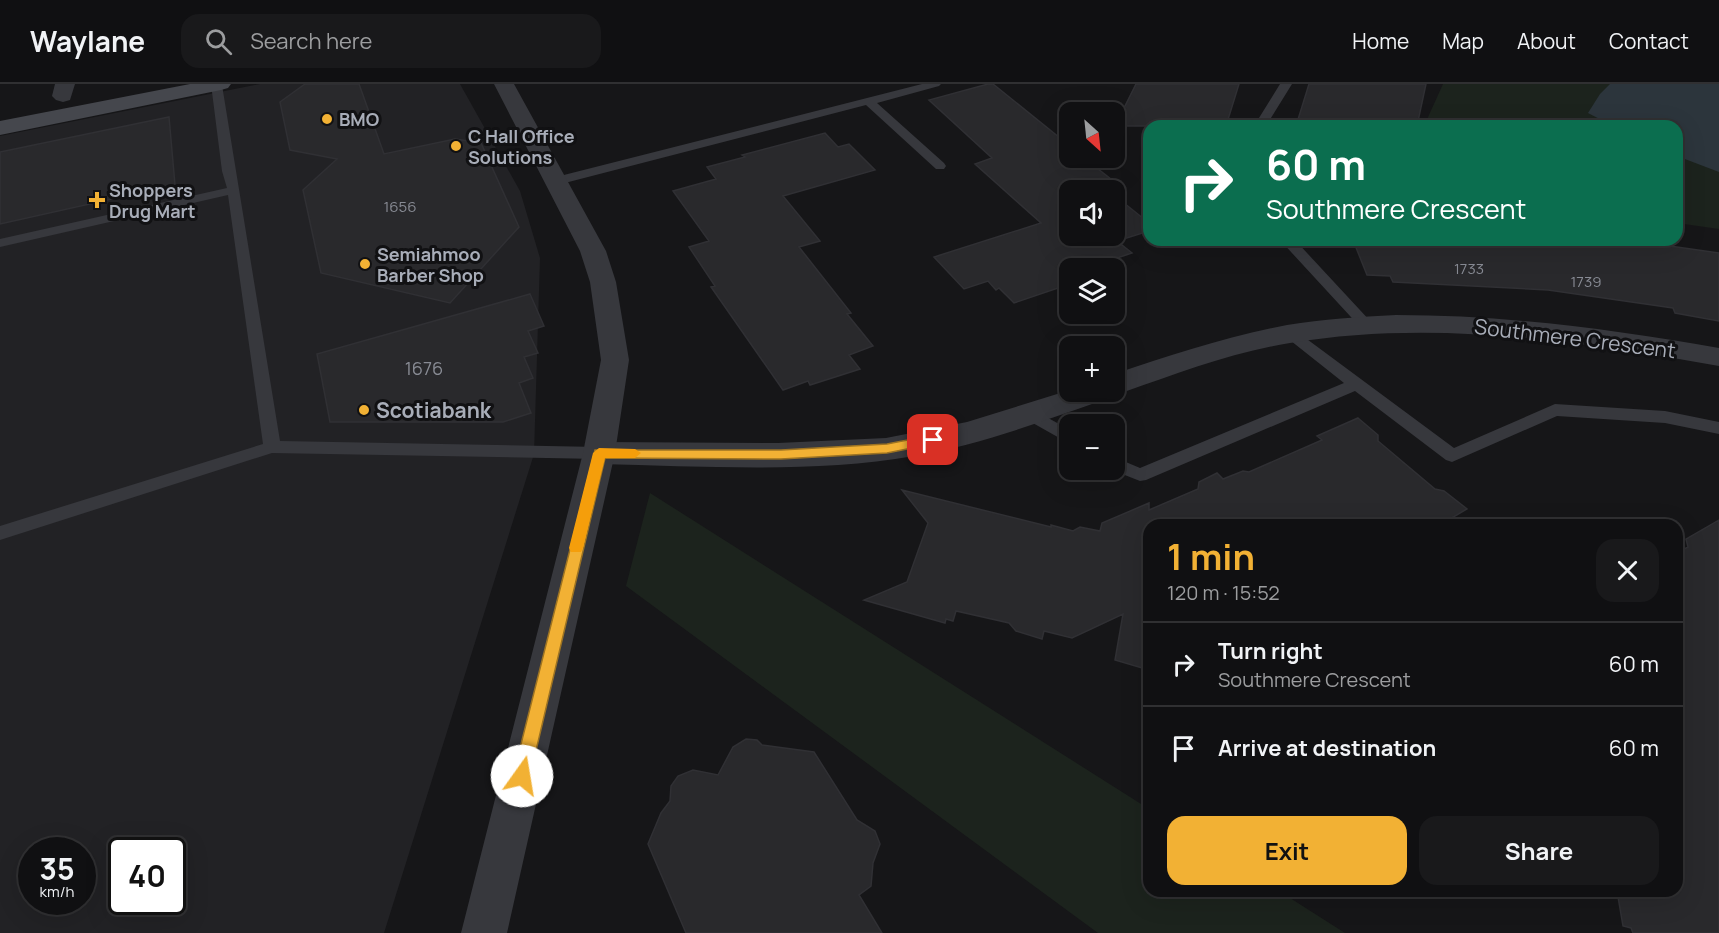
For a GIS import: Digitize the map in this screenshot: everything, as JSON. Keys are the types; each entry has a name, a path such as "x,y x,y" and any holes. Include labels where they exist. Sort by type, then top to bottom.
{"main road":[{"path":"0,108 64,90 124,84"},
{"path":"0,128 218,85"},
{"path":"0,118 44,109 56,103 64,90"}],"street":[{"path":"484,933 599,453 615,360 609,312 593,251 504,84"},
{"name":"Southmere Crescent","path":"1125,381 1217,350 1291,334 1367,326 1445,325 1540,330 1639,343 1719,357"},
{"path":"599,453 781,454 887,449 979,431 1066,402"}],"lane":[{"path":"557,181 935,84"},
{"path":"1262,120 1286,84"},
{"path":"218,85 228,171 234,190 272,447"},
{"path":"868,101 940,166"},
{"path":"0,243 234,190"},
{"path":"1293,246 1367,326"},
{"path":"1291,334 1452,456 1555,410 1665,417 1719,428"},
{"path":"1125,468 1140,475 1356,384"},
{"path":"1030,414 1059,431"},
{"path":"0,533 272,447 599,453"}],"shaded area":[{"path":"260,84 460,84 520,191 540,258 534,454 384,933 0,933 0,136"},
{"path":"1443,84 1719,84 1719,229 1683,224 1683,120 1427,120"},
{"path":"1610,84 1719,84 1719,172 1683,158 1683,120 1601,120 1588,113 1600,94"},
{"path":"650,493 1143,805 1143,897 1288,897 1345,933 1098,933 626,586"}],"building":[{"path":"305,84 359,84 384,154 455,139 481,143 519,227 450,303 321,273 303,190 337,159 290,150 280,102"},
{"path":"993,84 1059,137 1059,168 1097,168 1112,180 1059,180 1059,246 1123,246 1132,253 1117,258 1059,258 1059,288 1014,303 988,281 964,289 934,257 1041,223 975,164 992,158 929,100"},
{"path":"1136,84 1239,84 1228,120 1143,120 1143,126 1125,126 1125,106"},
{"path":"1309,84 1426,84 1418,120 1298,120"},
{"path":"169,117 175,185 0,224 0,152"},
{"path":"825,133 838,147 849,144 875,170 783,196 820,241 799,247 851,313 847,314 873,346 849,355 860,369 810,385 808,381 783,390 711,287 715,286 689,247 709,241 673,191 716,179 707,167 745,157 742,155"},
{"path":"1125,204 1143,218 1143,233 1125,238"},
{"path":"1355,246 1670,246 1719,253 1719,321 1675,313 1673,308 1548,290 1393,282 1390,276 1367,275"},
{"path":"530,294 544,326 528,331 538,353 524,357 533,378 519,383 531,413 503,422 330,422 317,354"},
{"path":"1358,418 1378,435 1378,441 1435,489 1444,491 1467,509 1450,519 1143,519 1143,668 1115,660 1123,614 1072,638 1044,631 1042,639 1016,631 1009,623 956,611 953,621 946,619 945,623 864,600 907,582 928,523 902,490 1051,527 1051,525 1073,531 1080,527 1100,531 1102,523 1149,503 1149,510 1198,489 1199,482 1217,473 1223,479 1243,471 1249,472 1322,440 1317,436"},
{"path":"1719,520 1719,933 1633,933 1631,928 1623,926 1618,897 1683,897 1683,550 1688,547 1686,539"},
{"path":"746,739 757,740 762,745 814,752 857,820 875,831 880,844 873,863 871,886 859,895 882,933 686,933 648,844 661,813 670,801 671,786 678,776 693,770 718,775 733,747"}],"slow traffic":[{"path":"576,548 599,453 635,453"}],"place":[{"name":"BMO","path":"327,119"},
{"name":"C Hall Office Solutions","path":"456,146"},
{"name":"Shoppers Drug Mart","path":"97,200"},
{"name":"Semiahmoo Barber Shop","path":"365,264"},
{"name":"Scotiabank","path":"364,410"}],"route":[{"path":"522,776 599,453 781,454 887,449 933,440"}]}
